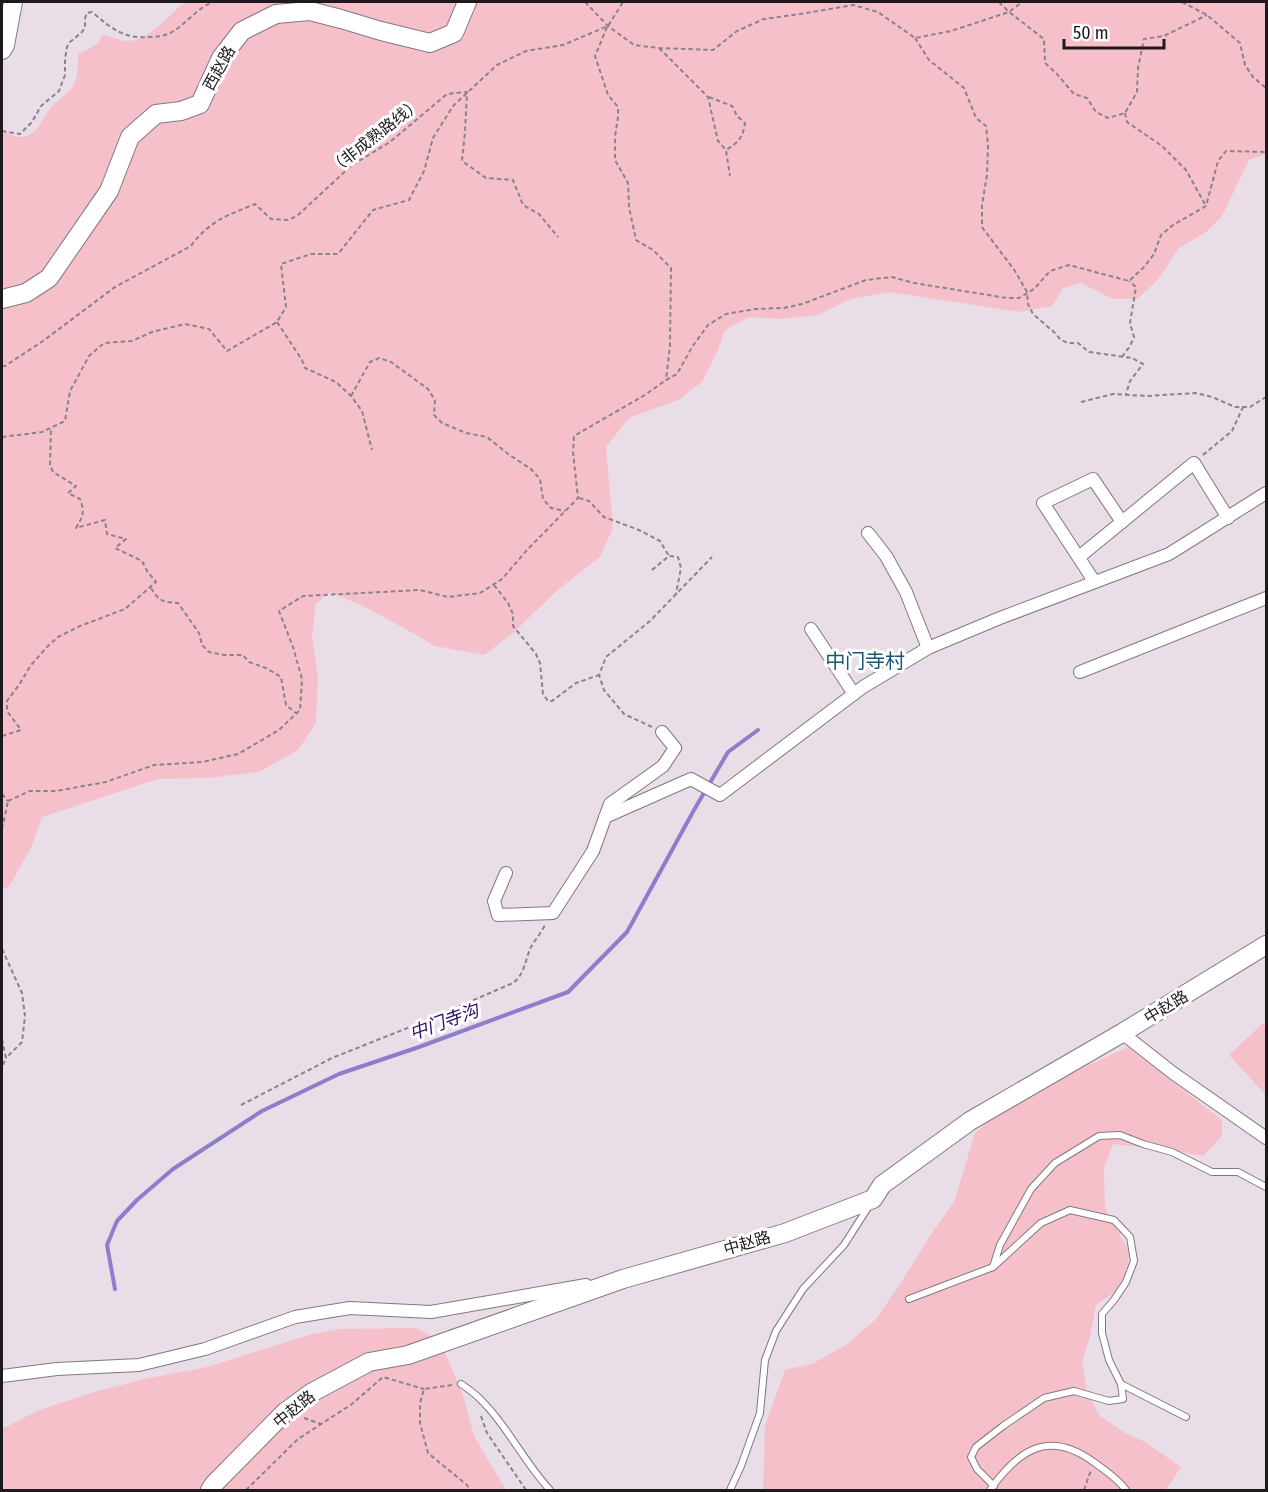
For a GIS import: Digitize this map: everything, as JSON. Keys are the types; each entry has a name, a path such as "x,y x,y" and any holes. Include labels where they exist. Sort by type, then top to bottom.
{"street":[{"path":"2,50 5,45 13,2"},
{"name":"西赵路","path":"2,299 26,294 49,278 109,191 130,137 156,114 181,111 200,104 221,58 242,32 276,14 310,11 381,32 430,43 454,33 467,2"},
{"path":"1079,557 1194,463 1228,518"},
{"path":"1094,581 1043,503 1093,479 1122,522"},
{"path":"605,818 691,779 720,795 854,694 928,648 1094,581 1169,554 1266,493"},
{"path":"868,533 886,556 906,592 928,648"},
{"path":"1080,672 1266,598"},
{"path":"811,629 854,694"},
{"path":"506,873 494,901 498,915 553,913 593,851 610,804 663,766 675,748 662,732"},
{"name":"中赵路","path":"210,1491 214,1484 285,1412 310,1393 369,1362 408,1355 623,1279 785,1233 873,1199 882,1185 970,1121 1122,1033 1266,945"},
{"path":"1122,1033 1173,1073 1266,1138"},
{"path":"2,1376 57,1369 139,1365 205,1349 295,1317 350,1308 431,1311 623,1279"}],"lane":[{"path":"993,1267 1000,1245 1031,1189 1055,1163 1099,1136 1120,1135 1172,1152 1212,1172 1238,1172 1266,1187"},
{"path":"729,1491 741,1466 760,1413 765,1360 776,1331 804,1289 844,1245 873,1199"},
{"path":"909,1299 993,1267 1041,1223 1070,1210 1114,1220 1130,1237 1134,1261 1126,1282 1102,1314 1102,1334 1108,1360 1121,1384 1123,1399 1109,1401 1074,1391 1044,1398 976,1447 971,1457 992,1488 1019,1456 1045,1445 1069,1448 1093,1461 1118,1479 1126,1491"},
{"path":"461,1384 479,1398 501,1424 550,1491"},
{"path":"1121,1384 1186,1417"}],"path":[{"path":"2,131 20,134 32,122 41,106 59,91 65,75 67,47 85,28 87,13 92,12 120,33 141,38 159,37 171,32 200,9 213,2"},
{"path":"585,2 608,26 634,45 659,48 713,50 737,31 764,19 853,5 878,12 915,38 929,60 964,88 976,118 986,126 987,175 982,205 982,227 1016,271 1027,292 1028,304 1033,314 1061,340 1078,343 1089,352 1132,358 1143,364 1130,381 1126,394"},
{"path":"623,2 608,26 595,56 608,95 618,107 615,160 628,183 629,207 636,240 653,250 671,268 670,346 666,380"},
{"path":"999,2 1044,39 1045,63 1056,72 1074,94 1086,99 1096,112 1108,118 1125,113"},
{"path":"915,38 951,32 1010,12 1022,2"},
{"path":"1182,2 1207,15 1240,43 1245,65 1253,77 1266,88"},
{"path":"1206,206 1186,170 1162,146 1127,122 1125,113 1137,92 1138,68 1144,39 1164,36 1207,15"},
{"path":"2,436 42,432 65,421 70,391 89,356 104,343 132,341 152,332 185,324 209,329 227,351 277,322 286,307 281,264 311,254 338,254 373,210 409,200 424,171 433,138 453,106 497,65 526,51 563,45 608,26"},
{"path":"659,48 708,97 732,106 736,116 745,123 744,133 736,144 726,150"},
{"path":"467,93 462,161 486,178 513,180 523,205 539,214 558,237"},
{"name":"（非成熟路线）","path":"2,366 43,341 115,288 191,246 198,236 216,220 255,204 271,219 288,220 297,216 352,165 390,142 447,94 467,93"},
{"path":"708,97 718,141 726,150 730,176"},
{"path":"1129,281 1154,254 1161,235 1173,225 1206,206 1218,161 1226,151 1266,152"},
{"path":"578,498 573,452 574,436 677,374 708,325 726,314 802,304 866,280 892,277 914,283 1019,298 1034,289 1050,271 1069,265 1129,281 1136,287 1130,323 1134,337 1122,357"},
{"path":"277,322 305,368 336,382 351,396 362,411 372,450"},
{"path":"351,396 370,362 379,358 391,362 428,389 435,399 434,415 442,423 466,433 487,437 531,469 540,479 543,499 551,508 565,511"},
{"path":"1081,402 1113,394 1147,396 1196,393 1235,407 1250,407 1266,397"},
{"path":"1194,463 1232,431 1243,407"},
{"path":"2,736 21,730 7,711 7,701 31,665 47,647 58,637 80,626 124,609 156,582 142,561 115,548 126,539 107,534 105,520 76,528 84,509 80,499 68,493 76,486 53,472 50,465 51,428"},
{"path":"8,801 30,791 56,791 106,782 154,765 202,762 238,754 279,730 300,710 302,679 279,611 303,596 420,590 448,597 480,593 502,579 578,498"},
{"path":"578,498 589,501 604,517 639,530 660,541 669,556"},
{"path":"652,570 669,556 678,557 681,568 676,594"},
{"path":"662,732 624,714 604,690 599,675 606,657 650,621 712,557"},
{"path":"494,585 508,603 513,615 513,626 536,654 540,663 543,694 548,700 552,700 576,683 599,675"},
{"path":"150,588 158,599 177,603 198,633 202,645 209,652 243,655 249,662 281,677 286,705 296,713"},
{"path":"2,794 8,801"},
{"path":"2,830 8,801"},
{"path":"241,1105 332,1058 513,983 523,971 531,948 553,913"},
{"path":"2,949 22,993 25,1016 22,1042 6,1058 2,1067"},
{"path":"2,1038 6,1058"},
{"path":"246,1491 298,1439 352,1404 383,1377 424,1389 461,1384"},
{"path":"424,1389 420,1403 420,1423 428,1454 467,1485 470,1491"},
{"path":"479,1398 487,1433 526,1491"},
{"path":"1084,1491 1093,1461"}],"shaded area":[{"path":"186,2 1266,2 1266,154 1249,160 1222,216 1206,232 1179,248 1157,281 1137,299 1113,299 1081,283 1063,288 1052,306 1019,312 889,292 851,299 818,315 780,319 749,317 725,330 702,382 678,400 629,418 606,447 613,528 600,557 560,588 513,633 484,655 435,646 363,606 330,592 316,604 312,637 318,676 316,723 298,750 259,772 207,778 158,779 42,817 31,848 8,888 2,887 2,131 21,137 33,133 52,106 73,86 77,76 78,54 96,45 103,35 126,41 144,37"},
{"path":"1263,1023 1266,1027 1266,1095 1229,1055"},
{"path":"1128,1047 1222,1120 1222,1136 1203,1156 1113,1144 1104,1168 1105,1208 1129,1255 1125,1285 1096,1305 1090,1337 1082,1361 1087,1392 1099,1415 1125,1433 1145,1442 1181,1467 1166,1490 763,1490 765,1425 785,1370 812,1364 846,1345 876,1319 954,1202 975,1133 1015,1099"},
{"path":"416,1328 440,1341 463,1395 474,1436 506,1490 2,1490 2,1429 39,1410 94,1392 207,1367 312,1334 340,1329"}],"waterway":[{"name":"中门寺沟","path":"115,1289 107,1245 117,1221 173,1169 262,1111 339,1074 568,992 627,932 728,752 758,730"}],"district":[{"name":"中门寺村","path":"865,661"}]}
